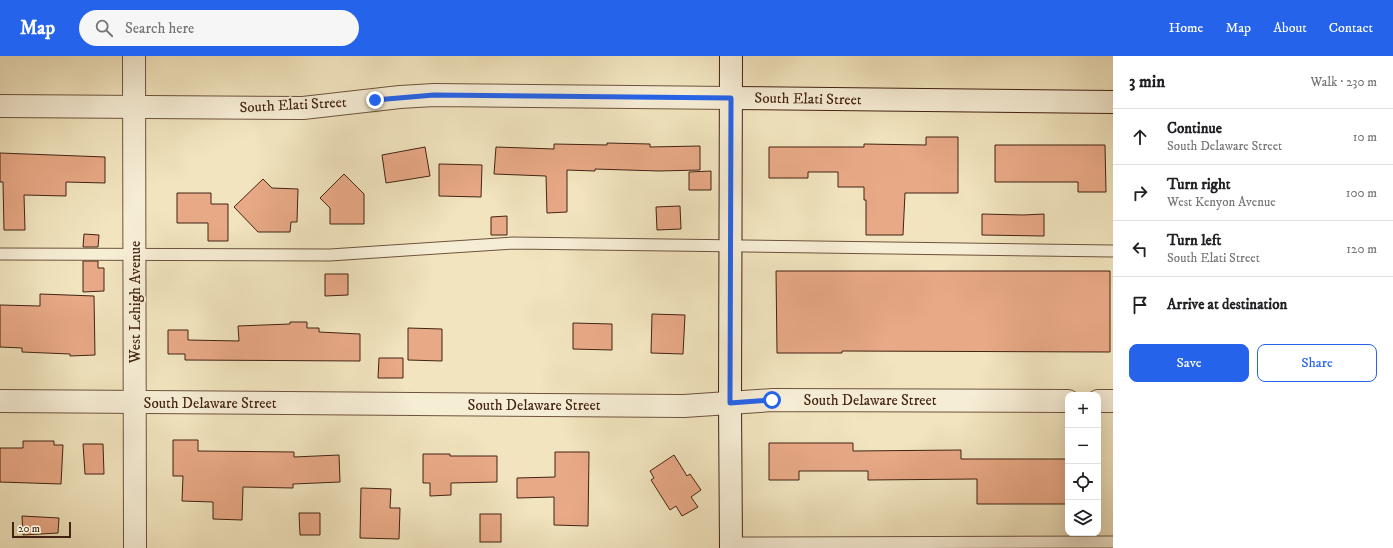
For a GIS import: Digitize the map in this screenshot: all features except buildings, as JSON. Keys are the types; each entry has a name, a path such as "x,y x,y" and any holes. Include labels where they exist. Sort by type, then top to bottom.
{"street":[{"name":"West Lehigh Avenue","path":"134,56 135,548"},
{"path":"731,56 731,545"},
{"name":"South Elati Street","path":"0,106 303,108 400,97 434,95 1113,102"},
{"name":"South Delaware Street","path":"0,401 676,406 772,400 1065,401"},
{"path":"1101,401 1113,401"}],"lane":[{"path":"0,254 330,255 513,243 1113,251"},
{"path":"731,545 1113,542"}],"route":[{"path":"375,100 434,95 731,98 730,403 772,400"}]}
